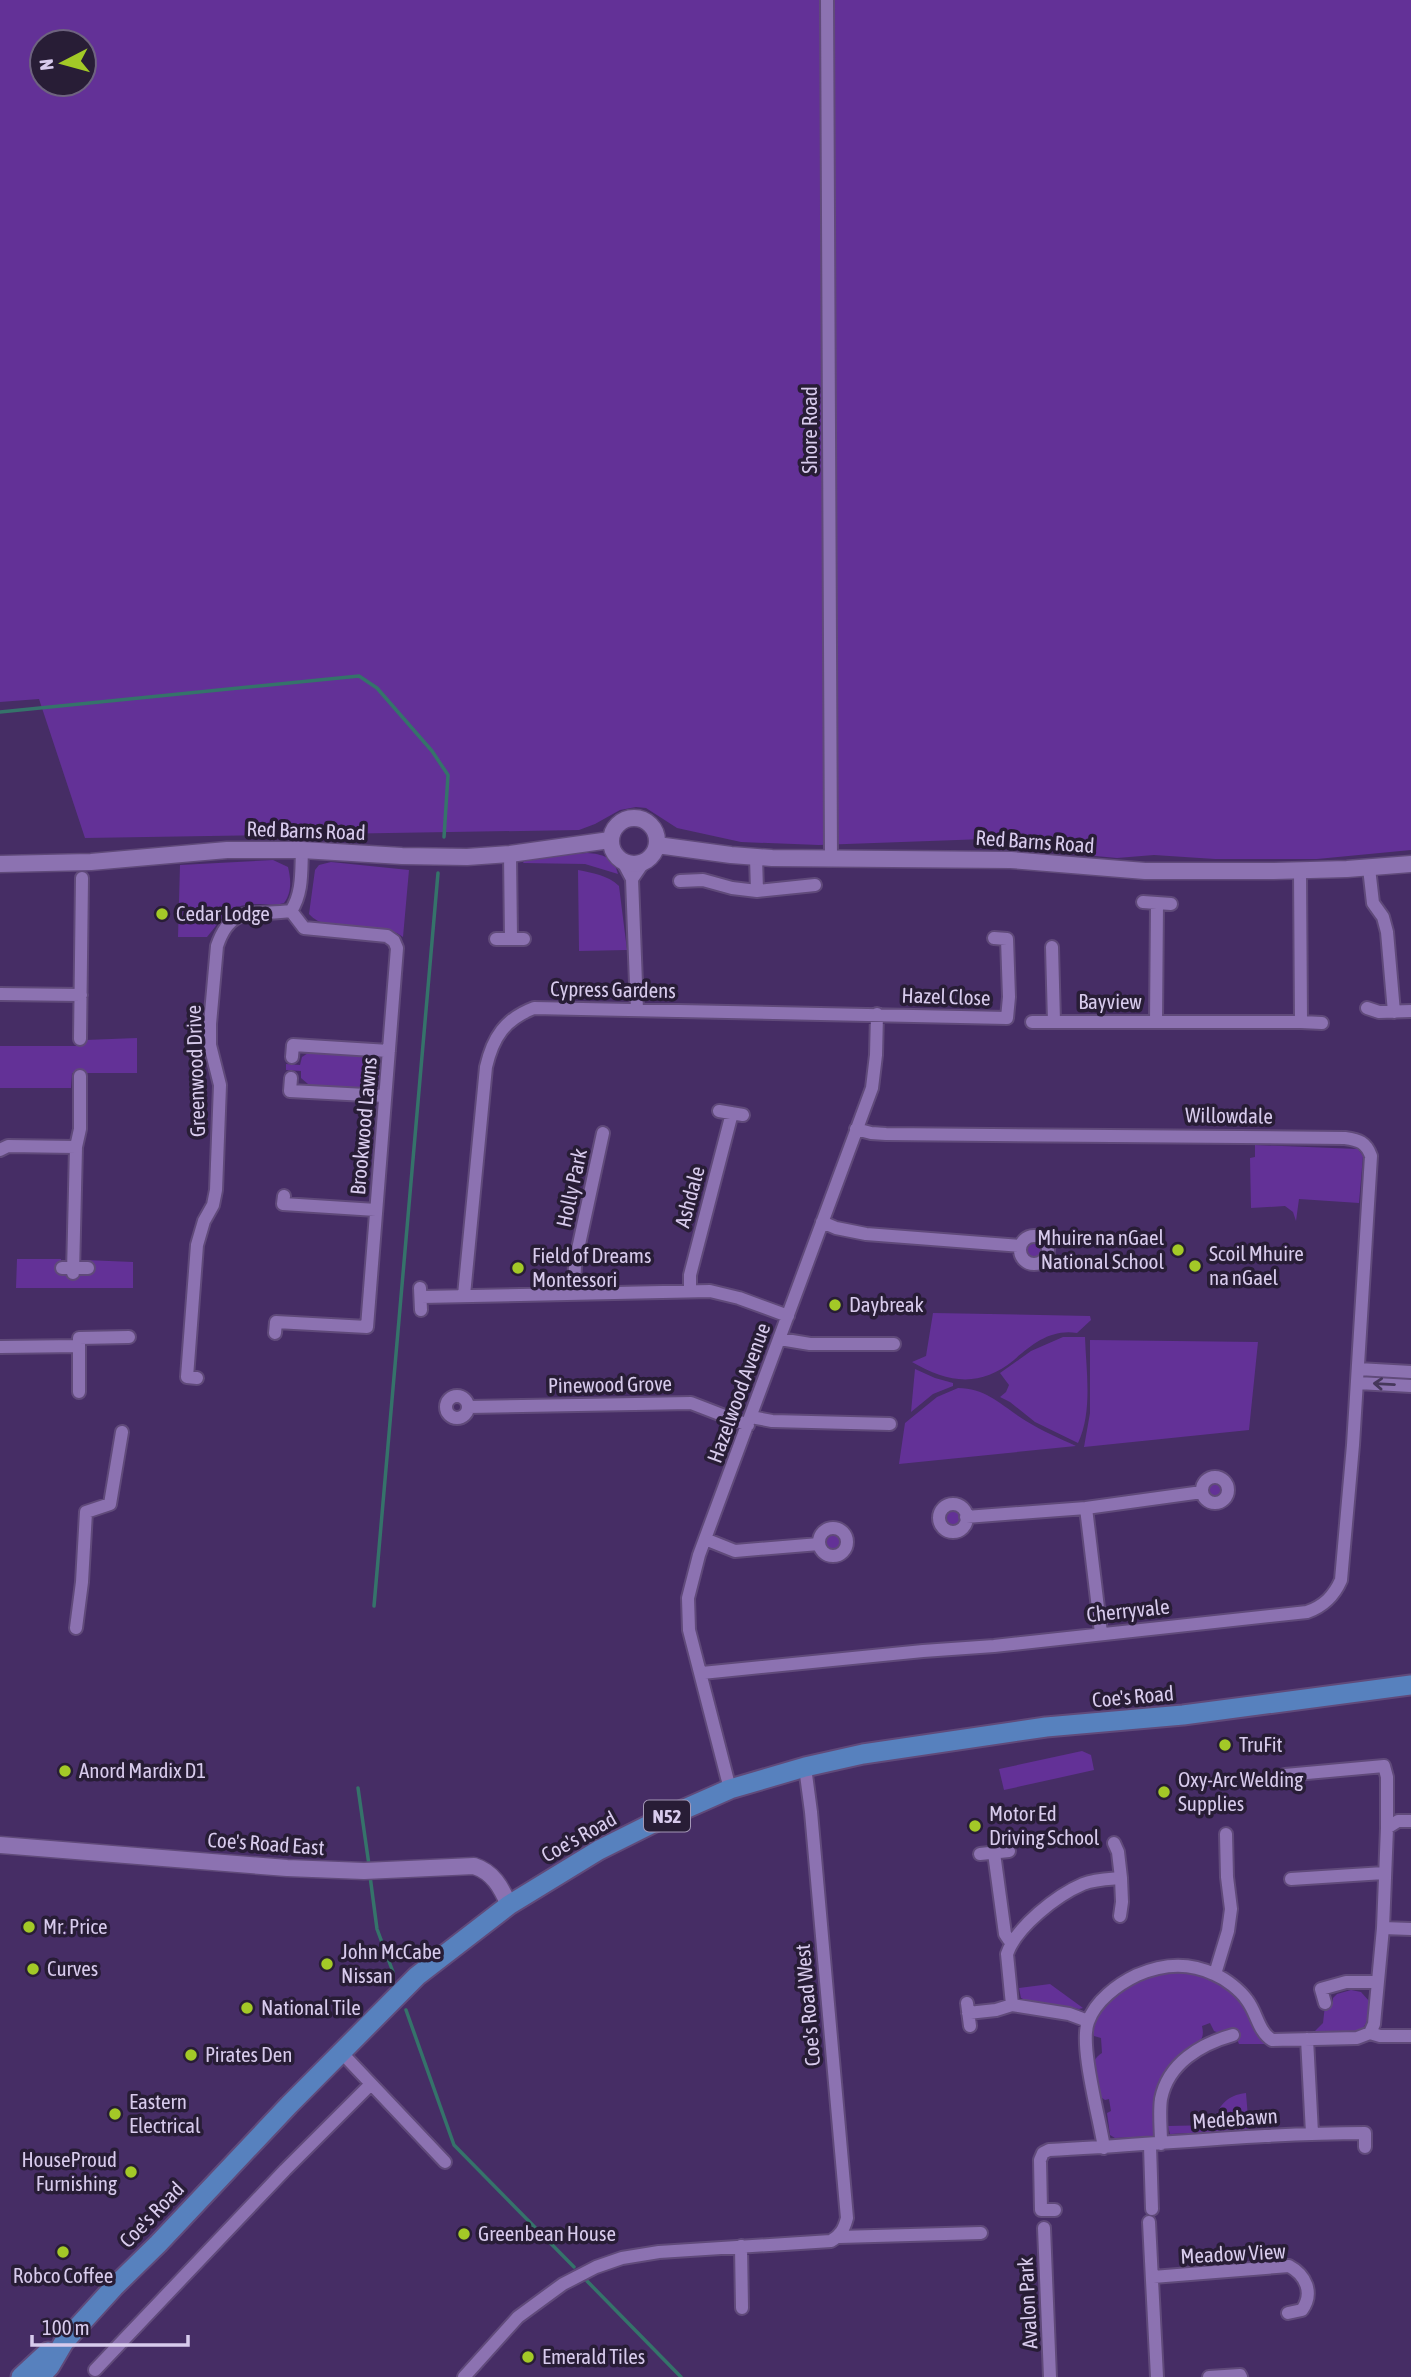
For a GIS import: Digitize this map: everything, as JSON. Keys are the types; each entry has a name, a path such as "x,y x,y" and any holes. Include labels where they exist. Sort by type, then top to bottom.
{"main road":[{"name":"Coe's Road","path":"45,2373 64,2342 416,1976 509,1905 599,1850 730,1789 805,1767 894,1749 1046,1727 1183,1715 1411,1685"},
{"name":"Coe's Road","path":"21,2377 41,2356 64,2342"}],"street":[{"name":"Shore Road","path":"827,0 831,859"},
{"path":"632,879 643,863 651,857 657,845 657,837 649,824 636,818 621,822 610,840 614,854 623,862 632,879 637,1010"},
{"name":"Red Barns Road","path":"0,864 91,862 227,850 302,850 467,857 610,840"},
{"name":"Red Barns Road","path":"657,845 756,857 1011,860 1145,871 1300,871 1411,864"},
{"path":"291,911 297,901 300,886 302,850"},
{"path":"496,939 518,939 510,854"},
{"path":"756,857 757,891"},
{"path":"623,862 632,865 643,863"},
{"path":"1369,868 1373,903 1383,917 1387,932 1394,1012"},
{"path":"1300,871 1301,1022"},
{"path":"80,1039 82,878"},
{"path":"678,896 680,878 757,891 815,885"},
{"name":"Bayview","path":"1156,1022 1150,903 1171,904"},
{"name":"Brookwood Lawns","path":"275,1333 276,1322 367,1326 397,948 394,941 387,936 304,928 291,911"},
{"name":"Greenwood Drive","path":"197,1378 187,1377 197,1245 204,1221 213,1205 220,1113 220,1085 210,1045 217,946 221,932 230,920 239,915 291,911"},
{"name":"Hazel Close","path":"877,1014 1007,1018 1007,939 994,938"},
{"name":"Bayview","path":"1052,947 1054,1022 1322,1023"},
{"path":"0,994 81,995"},
{"name":"Cypress Gardens","path":"464,1295 486,1067 490,1048 498,1033 519,1014 534,1007 877,1014"},
{"path":"1367,1008 1379,1012 1411,1011"},
{"name":"Hazelwood Avenue","path":"730,1789 689,1630 692,1576 872,1087 877,1014"},
{"path":"1032,1022 1054,1022"},
{"path":"292,1057 293,1045 389,1051"},
{"path":"80,1076 70,1270 88,1268"},
{"path":"291,1079 290,1091 385,1096"},
{"name":"Ashdale","path":"690,1291 690,1275 731,1113"},
{"name":"Willowdale","path":"856,1129 871,1133 900,1134 1206,1135 1359,1140 1367,1146 1371,1156 1358,1376"},
{"name":"Holly Park","path":"574,1292 575,1263 603,1133"},
{"path":"0,1150 8,1146 76,1147"},
{"path":"284,1196 283,1204 376,1210"},
{"path":"822,1222 836,1228 866,1234 1020,1246"},
{"path":"421,1298 574,1292 710,1291 739,1298 788,1316"},
{"path":"79,1392 79,1338 129,1337"},
{"path":"780,1339 810,1345 894,1344"},
{"path":"0,1347 79,1346"},
{"path":"1358,1376 1411,1372"},
{"path":"1358,1376 1411,1386"},
{"name":"Cherryvale","path":"702,1673 993,1646 1307,1612 1318,1608 1336,1591 1341,1580 1358,1376"},
{"name":"Pinewood Grove","path":"468,1407 691,1403 749,1421 890,1425"},
{"path":"76,1628 86,1512 110,1504 122,1432"},
{"path":"966,1517 1086,1508 1202,1492"},
{"path":"1086,1508 1101,1633"},
{"path":"705,1539 735,1551 819,1544"},
{"path":"1285,1775 1384,1766 1387,1777 1387,1828 1383,1928 1374,2024 1370,2033"},
{"name":"Coe's Road West","path":"805,1767 847,2218 839,2237"},
{"path":"1387,1828 1398,1821 1411,1821"},
{"path":"1215,1974 1228,1931 1231,1909 1226,1834"},
{"path":"1114,1843 1118,1852 1121,1878 1120,1916"},
{"name":"Coe's Road East","path":"0,1845 287,1868 370,1871 474,1866 488,1872 498,1883 509,1905"},
{"path":"1009,1851 987,1853 1005,1934 1009,1940 1014,1940"},
{"path":"1291,1879 1384,1873"},
{"path":"1012,2005 1007,1954 1014,1940 1043,1910 1071,1890 1084,1883 1121,1878"},
{"path":"1383,1928 1411,1929"},
{"path":"1104,2148 1088,2064 1086,2027 1106,1996 1126,1980 1152,1969 1185,1966 1215,1974 1248,2000 1265,2035 1272,2040 1357,2038 1370,2033 1380,2036 1411,2036"},
{"path":"1325,2003 1321,1989 1346,1982 1378,1982"},
{"path":"968,2014 1012,2005 1069,2014 1088,2021"},
{"name":"Medebawn","path":"1150,2216 1161,2099 1171,2075 1209,2035 1233,2035"},
{"path":"1307,2039 1311,2133"},
{"path":"341,2052 446,2162"},
{"path":"94,2370 371,2084"},
{"name":"Medebawn","path":"1055,2210 1041,2210 1041,2160 1049,2150 1311,2133 1365,2133 1365,2147"},
{"name":"Meadow View","path":"1150,2216 1157,2377"},
{"name":"Avalon Park","path":"1044,2228 1050,2377"},
{"path":"464,2377 518,2317 579,2275 622,2258 659,2252 831,2241 839,2237 981,2233"},
{"path":"741,2246 742,2308"},
{"name":"Meadow View","path":"1153,2277 1289,2266 1299,2272 1307,2283 1309,2293 1302,2310 1288,2313"},
{"path":"1209,2377 1241,2377"}],"shaded area":[{"path":"0,0 1411,0 1411,850 1317,859 1215,859 1154,855 1117,858 987,846 985,839 819,845 741,842 677,828 646,808 636,807 620,810 579,830 85,838 39,699 0,702"},
{"path":"587,853 607,858 614,864 618,874 585,864 523,863 526,858"},
{"path":"273,860 288,867 290,886 284,903 239,906 227,913 207,937 178,937 180,865"},
{"path":"331,862 409,870 403,937 381,928 328,924 309,914 315,870 319,865"},
{"path":"578,870 605,877 619,886 627,950 579,951"},
{"path":"137,1038 137,1073 72,1073 71,1088 0,1088 0,1046 76,1046 85,1040"},
{"path":"309,1050 377,1057 381,1071 379,1078 370,1090 308,1087 301,1078 301,1071 286,1070 286,1064 300,1065 302,1057"},
{"path":"1255,1145 1358,1149 1363,1156 1359,1203 1299,1199 1296,1221 1293,1212 1285,1206 1251,1208 1250,1158 1255,1157"},
{"path":"1035,1242 1041,1244 1041,1256 1035,1258 1029,1256 1027,1250 1029,1244"},
{"path":"17,1259 61,1259 61,1273 83,1273 85,1260 133,1262 133,1288 16,1288"},
{"path":"933,1313 1090,1316 1091,1320 1077,1333 1059,1333 1042,1339 989,1375 964,1379 938,1374 912,1362 926,1356"},
{"path":"1063,1337 1085,1337 1087,1404 1083,1431 1078,1443 1035,1422 1000,1397 1009,1385 1000,1373 1031,1351"},
{"path":"1090,1340 1258,1342 1249,1430 1084,1447 1090,1413"},
{"path":"915,1369 953,1383 953,1386 933,1394 911,1412"},
{"path":"958,1388 978,1391 1032,1425 1076,1446 899,1464 905,1423 937,1397"},
{"path":"1216,1482 1222,1484 1222,1496 1216,1498 1210,1496 1208,1490 1210,1484"},
{"path":"949,1510 955,1510 960,1518 958,1524 949,1526 944,1521 944,1515"},
{"path":"830,1534 836,1534 841,1542 839,1548 830,1550 825,1545 825,1539"},
{"path":"1082,1751 1091,1755 1094,1770 1004,1790 999,1769"},
{"path":"1167,1969 1212,1976 1241,1997 1268,2044 1239,2044 1233,2030 1219,2033 1214,2031 1210,2023 1202,2026 1202,2038 1184,2054 1176,2067 1154,2136 1115,2138 1110,2135 1107,2113 1111,2111 1109,2099 1105,2100 1099,2096 1093,2072 1094,2061 1102,2053 1101,2038 1094,2036 1094,2020 1110,1996 1124,1985"},
{"path":"1050,1984 1083,2008 1021,1998 1019,1988"},
{"path":"1351,1990 1361,1992 1369,2001 1365,2025 1359,2031 1315,2031 1323,2023 1325,2005 1333,2003 1337,1994"},
{"path":"1246,2093 1249,2130 1170,2134 1168,2126 1214,2125 1218,2112 1228,2099"}],"waterway":[{"path":"0,712 359,676 377,688 432,751 448,775 444,837"},
{"path":"374,1606 438,873"},
{"path":"358,1788 369,1865"},
{"path":"370,1876 377,1929 393,1972"},
{"path":"406,2010 454,2145 574,2267"},
{"path":"587,2281 681,2377"}],"place":[{"name":"Cedar Lodge","path":"162,914"},
{"name":"Mhuire na nGael National School","path":"1178,1250"},
{"name":"Scoil Mhuire na nGael","path":"1195,1266"},
{"name":"Field of Dreams Montessori","path":"518,1268"},
{"name":"Daybreak","path":"835,1305"},
{"name":"TruFit","path":"1225,1745"},
{"name":"Anord Mardix D1","path":"65,1771"},
{"name":"Oxy-Arc Welding Supplies","path":"1164,1792"},
{"name":"Motor Ed Driving School","path":"975,1826"},
{"name":"Mr. Price","path":"29,1927"},
{"name":"John McCabe Nissan","path":"327,1964"},
{"name":"Curves","path":"33,1969"},
{"name":"National Tile","path":"247,2008"},
{"name":"Pirates Den","path":"191,2055"},
{"name":"Eastern Electrical","path":"115,2114"},
{"name":"HouseProud Furnishing","path":"131,2172"},
{"name":"Greenbean House","path":"464,2234"},
{"name":"Robco Coffee","path":"63,2252"},
{"name":"Emerald Tiles","path":"528,2357"}]}
